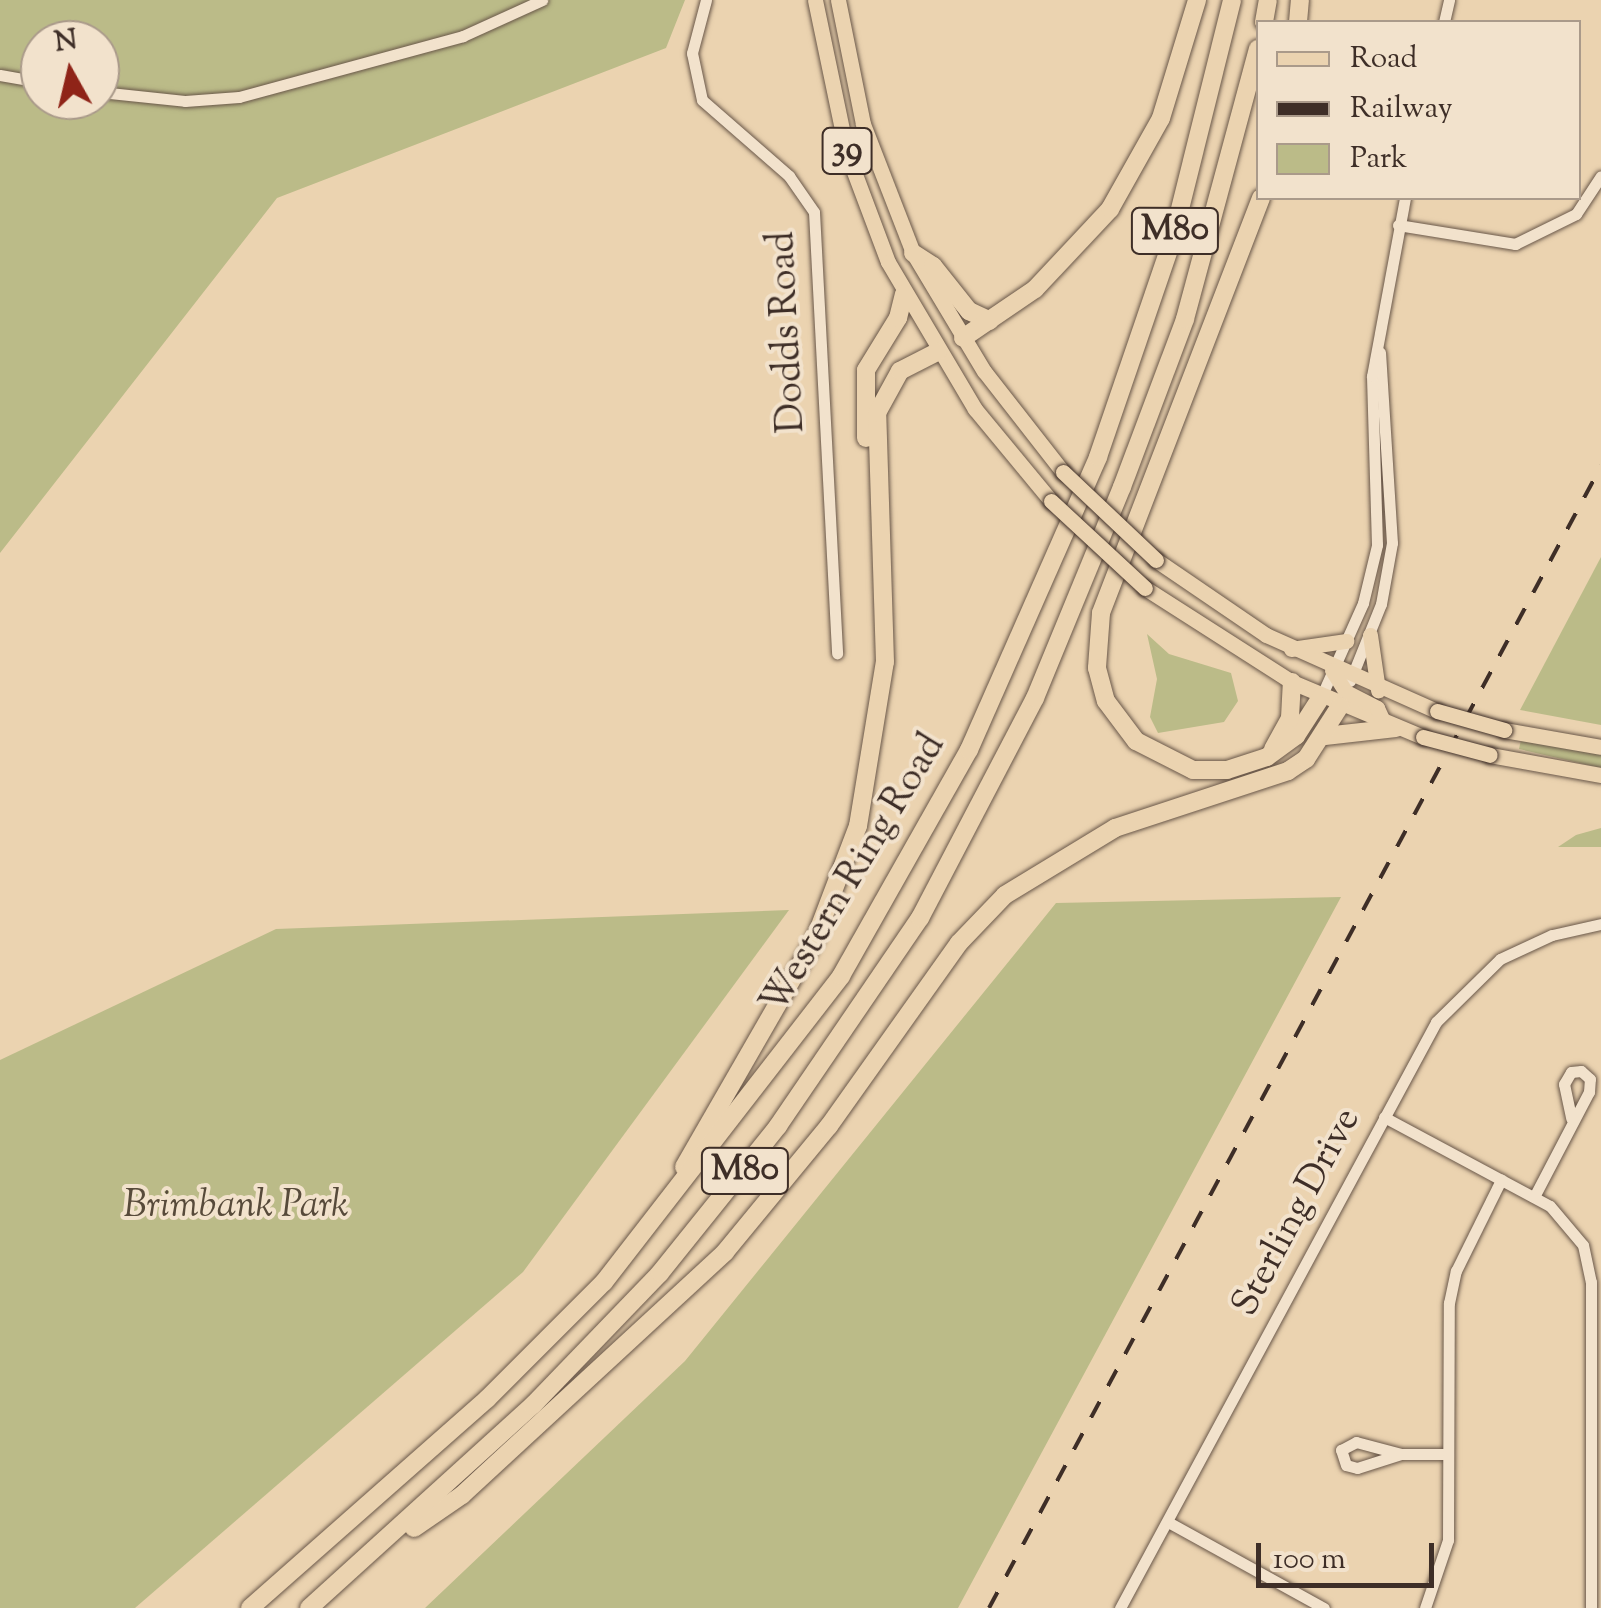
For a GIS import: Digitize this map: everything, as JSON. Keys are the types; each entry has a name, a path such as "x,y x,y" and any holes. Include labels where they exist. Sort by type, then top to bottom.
{"highway":[{"path":"962,338 990,322 1070,256 1122,192 1169,99 1197,0"},
{"name":"Western Ring Road","path":"250,1608 487,1399 604,1282 840,976 968,750 1104,441 1172,241 1232,0"},
{"name":"Western Ring Road","path":"308,1608 356,1569 533,1406 660,1273 808,1085 928,904 1035,698 1148,419 1229,175 1256,58"},
{"path":"1260,200 1101,613 1096,656 1106,701 1148,752 1183,768 1212,771 1267,757 1296,736 1321,697"},
{"path":"913,253 932,266 969,311 990,322"},
{"path":"883,558 864,382 904,294"},
{"path":"641,1236 806,956 849,855 880,712 880,399 900,371 938,352"},
{"path":"1267,757 1290,718 1292,682"},
{"path":"356,1569 462,1495 726,1252 829,1126 960,943 1006,895 1055,859 1115,828 1268,781 1306,759 1325,736 1346,692"},
{"path":"1325,736 1390,725"}],"main road":[{"name":"39","path":"815,0 847,153 904,294 998,441 1051,501 1145,588 1321,697 1378,690 1504,730 1601,747"},
{"name":"39","path":"838,0 863,124 913,253 962,338 1063,472 1156,560 1292,649 1332,670 1346,692 1390,725 1490,755 1601,775"},
{"path":"938,352 962,338"},
{"path":"1370,634 1378,690"},
{"path":"1292,649 1346,641"}],"street":[{"path":"120,94 185,102 239,97 463,36 542,0"},
{"name":"Dodds Road","path":"706,0 692,53 702,100 790,176 814,212 836,653"},
{"path":"1398,225 1515,244 1576,214 1601,176"},
{"path":"1321,697 1346,641 1377,546 1372,384 1404,200"},
{"path":"1346,692 1370,634 1394,526 1378,343"},
{"name":"Sterling Drive","path":"1120,1608 1436,1022 1471,982 1536,941 1601,924"},
{"path":"1384,1117 1534,1197 1578,1234 1590,1272 1591,1608"},
{"path":"1534,1197 1570,1118"},
{"path":"1425,1608 1447,1550 1449,1303 1456,1271 1501,1180"},
{"path":"1401,1454 1448,1454"},
{"path":"1168,1522 1324,1608"},
{"path":"1287,1608 1295,1594"}],"green space":[{"path":"0,0 685,0 666,48 277,198 0,553"},
{"path":"1601,557 1601,725 1520,710"},
{"path":"1147,634 1169,654 1231,673 1238,701 1224,722 1158,733 1150,717 1157,679"},
{"path":"1521,740 1601,753 1601,768 1519,749"},
{"path":"1601,828 1601,847 1558,847 1576,835"},
{"path":"1341,897 958,1608 425,1608 685,1361 1056,903"},
{"name":"Brimbank Park","path":"789,910 523,1272 135,1608 0,1608 0,1060 276,929"}],"railway":[{"path":"989,1608 1601,466"}]}
